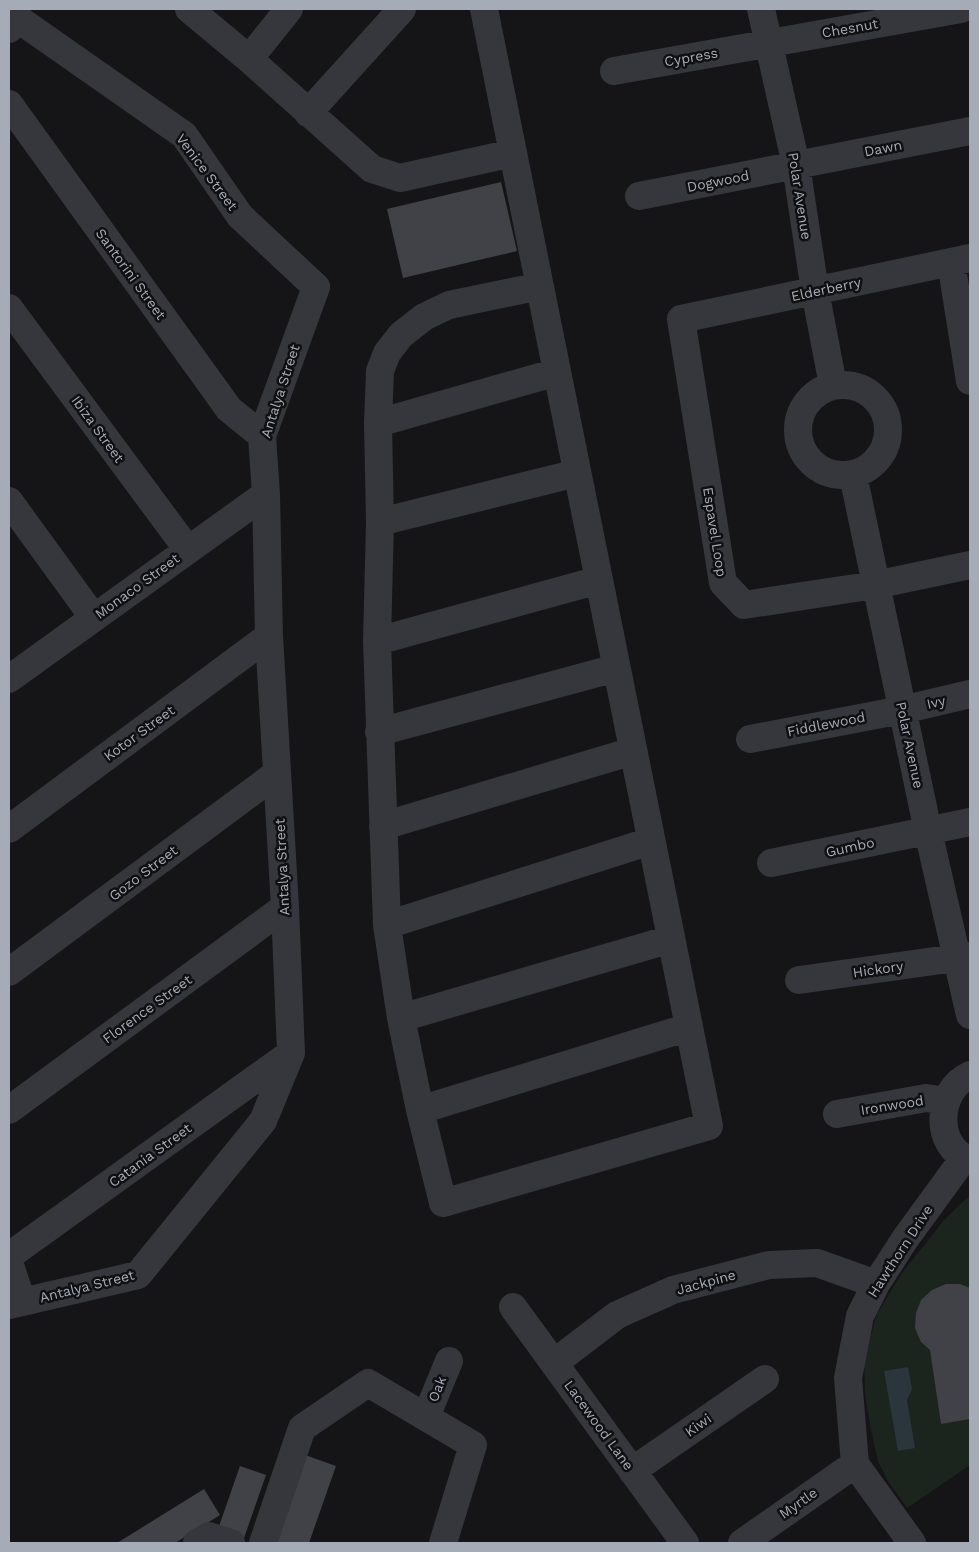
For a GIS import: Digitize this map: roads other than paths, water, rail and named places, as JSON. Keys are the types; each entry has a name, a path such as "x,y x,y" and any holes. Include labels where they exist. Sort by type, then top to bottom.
{"street":[{"path":"189,9 250,59 372,169 400,178 513,152"},
{"path":"250,59 289,9"},
{"path":"308,113 402,9"},
{"path":"484,9 540,286 598,580 689,1028 708,1126 442,1203 401,1018 387,925 376,641 380,522 378,422 380,371 386,353 401,335 424,317 449,305 540,286"},
{"name":"Polar Avenue","path":"761,9 796,165 833,386"},
{"name":"Chesnut","path":"768,42 961,9"},
{"name":"Venice Street","path":"12,22 184,135 240,216 316,287"},
{"name":"Cypress","path":"614,71 768,42"},
{"name":"Santorini Street","path":"9,104 229,409 262,436"},
{"name":"Dawn","path":"796,165 970,131"},
{"name":"Dogwood","path":"639,196 796,165"},
{"path":"961,260 970,381"},
{"name":"Elderberry","path":"681,319 961,260"},
{"name":"Antalya Street","path":"15,1304 138,1275 263,1121 291,1053 285,907 269,636 266,494 262,436 316,287"},
{"name":"Ibiza Street","path":"9,308 188,550"},
{"name":"Espavel Loop","path":"681,319 723,583 744,605 875,585"},
{"path":"378,422 557,372"},
{"path":"833,386 850,386 867,392 880,404 887,420 888,438 881,454 869,468 853,475 835,475 818,469 806,457 798,441 798,423 804,407 817,394 833,386"},
{"path":"380,522 577,473"},
{"name":"Polar Avenue","path":"853,475 928,831 964,957 970,1015"},
{"name":"Monaco Street","path":"9,679 266,494"},
{"path":"9,501 94,618"},
{"path":"875,585 970,565"},
{"path":"376,641 598,580"},
{"name":"Kotor Street","path":"9,829 269,636"},
{"path":"380,732 616,668"},
{"name":"Ivy","path":"902,710 970,694"},
{"name":"Fiddlewood","path":"750,739 902,710"},
{"path":"383,826 633,752"},
{"name":"Gozo Street","path":"9,972 276,774"},
{"name":"Gumbo","path":"771,863 970,822"},
{"path":"387,925 651,841"},
{"name":"Florence Street","path":"9,1110 285,907"},
{"path":"401,1018 671,939"},
{"name":"Hickory","path":"799,980 964,957"},
{"path":"420,1110 689,1028"},
{"name":"Catania Street","path":"9,1256 291,1053"},
{"path":"967,1159 952,1147 945,1132 943,1116 946,1100 955,1087 970,1075"},
{"name":"Ironwood","path":"838,1114 926,1098 946,1100"},
{"name":"Hawthorn Drive","path":"854,1464 848,1378 860,1316 876,1284 905,1239 967,1159"},
{"path":"9,1262 15,1304"},
{"name":"Jackpine","path":"554,1363 617,1315 673,1290 769,1265 817,1263 876,1284"},
{"name":"Lacewood Lane","path":"513,1307 685,1543"},
{"name":"Oak","path":"426,1417 449,1360"},
{"name":"Kiwi","path":"632,1471 765,1379"},
{"path":"263,1543 302,1428 368,1383 473,1446 447,1540"},
{"path":"854,1464 912,1543"},
{"name":"Myrtle","path":"742,1543 854,1464"},
{"path":"197,1543 209,1536 232,1543"}]}
